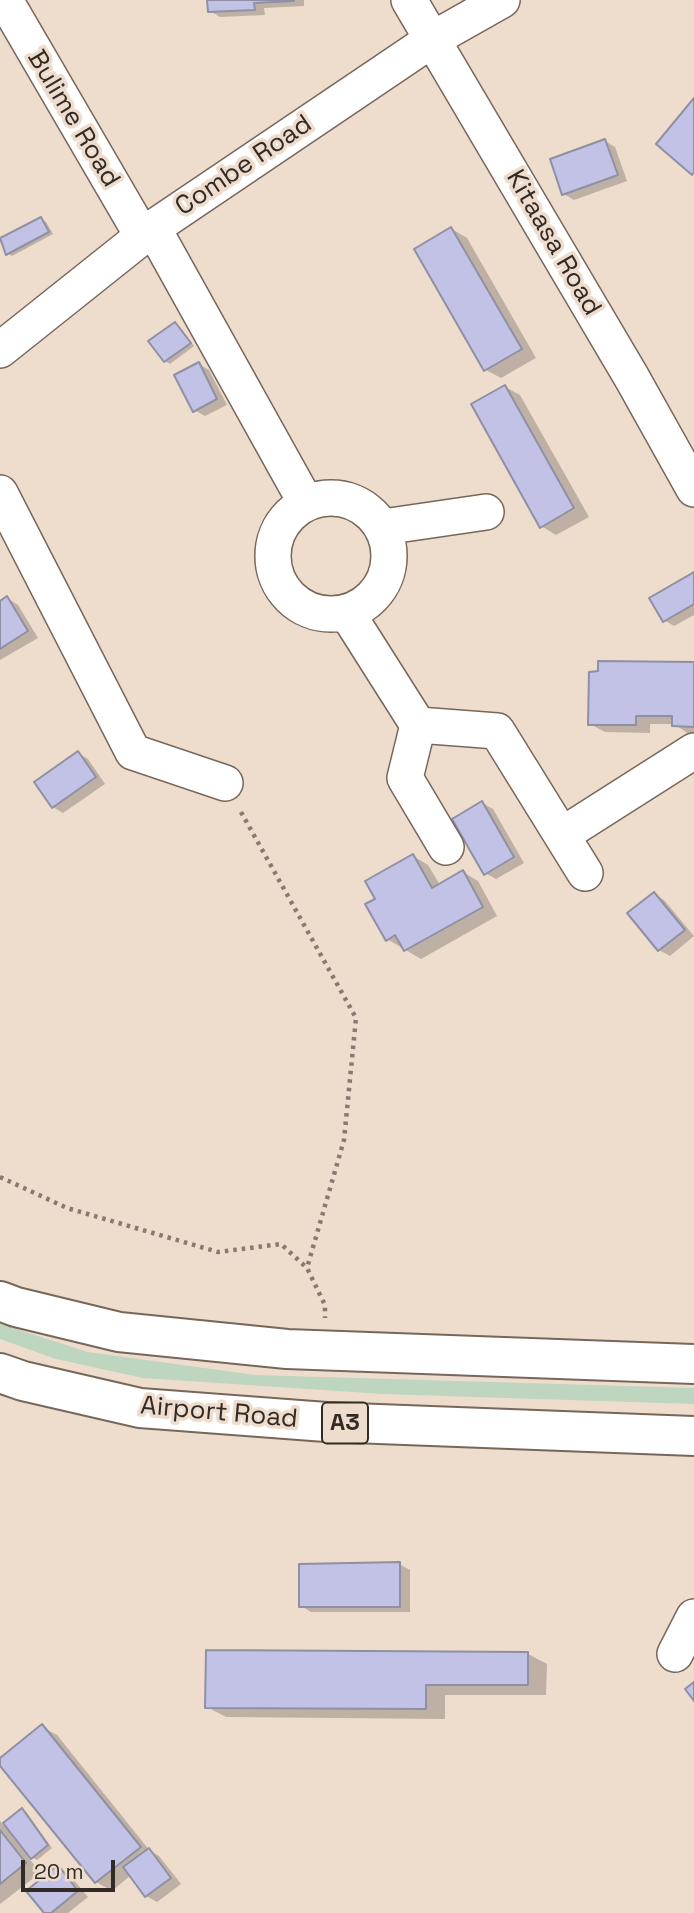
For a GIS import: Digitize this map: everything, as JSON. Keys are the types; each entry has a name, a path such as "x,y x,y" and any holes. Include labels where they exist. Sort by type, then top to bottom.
{"highway":[{"path":"0,1301 119,1332 287,1349 694,1364"},
{"name":"Airport Road","path":"0,1373 35,1384 140,1408 326,1422 694,1436"}],"street":[{"name":"Bulime Road","path":"5,0 148,232 306,503"},
{"name":"Kitaasa Road","path":"409,0 632,378 694,489"},
{"name":"Combe Road","path":"0,349 148,232 433,38 502,0"},
{"path":"0,494 133,752 225,783"},
{"path":"335,497 362,506 383,527 391,552 386,578 371,600 347,613 318,614 292,601 275,577 272,548 283,521 306,503 335,497"},
{"path":"383,527 486,512"},
{"path":"347,613 418,725 405,778 446,847"},
{"path":"418,725 497,731 585,873"},
{"path":"562,835 694,751"},
{"path":"675,1654 694,1616"}],"path":[{"path":"225,783 356,1018 344,1140 307,1268"},
{"path":"0,1177 67,1208 218,1252 281,1244 307,1268 325,1305 327,1350"}],"green space":[{"path":"0,1324 88,1352 255,1375 694,1388 694,1404 383,1394 143,1378 56,1359 0,1339"}],"building":[{"path":"207,0 294,1 254,3 255,10 208,12"},
{"path":"694,98 694,172 692,175 656,144"},
{"path":"605,139 618,175 562,195 550,159"},
{"path":"41,217 49,232 6,255 0,238"},
{"path":"451,227 522,349 484,371 414,249"},
{"path":"175,322 191,343 164,362 148,341"},
{"path":"199,362 217,399 193,412 174,375"},
{"path":"505,385 574,508 540,528 471,404"},
{"path":"694,572 694,604 663,622 649,598"},
{"path":"7,596 28,631 0,649 0,601"},
{"path":"598,661 694,662 694,727 672,726 672,716 636,716 636,725 588,725 589,672 598,671"},
{"path":"78,751 96,777 52,808 34,782"},
{"path":"482,801 514,857 484,875 452,819"},
{"path":"413,854 432,888 463,870 483,907 404,951 395,935 386,941 365,904 375,899 365,881"},
{"path":"654,892 685,930 658,951 627,913"},
{"path":"400,1562 400,1607 299,1607 299,1564"},
{"path":"206,1650 528,1652 528,1685 426,1685 426,1709 205,1708"},
{"path":"694,1682 694,1701 685,1689"},
{"path":"42,1724 141,1847 95,1883 0,1766 0,1758"},
{"path":"22,1808 48,1845 31,1859 3,1823"},
{"path":"0,1830 26,1863 0,1884"},
{"path":"149,1848 171,1878 145,1897 123,1867"},
{"path":"58,1865 78,1891 51,1913 44,1913 26,1891"}]}
